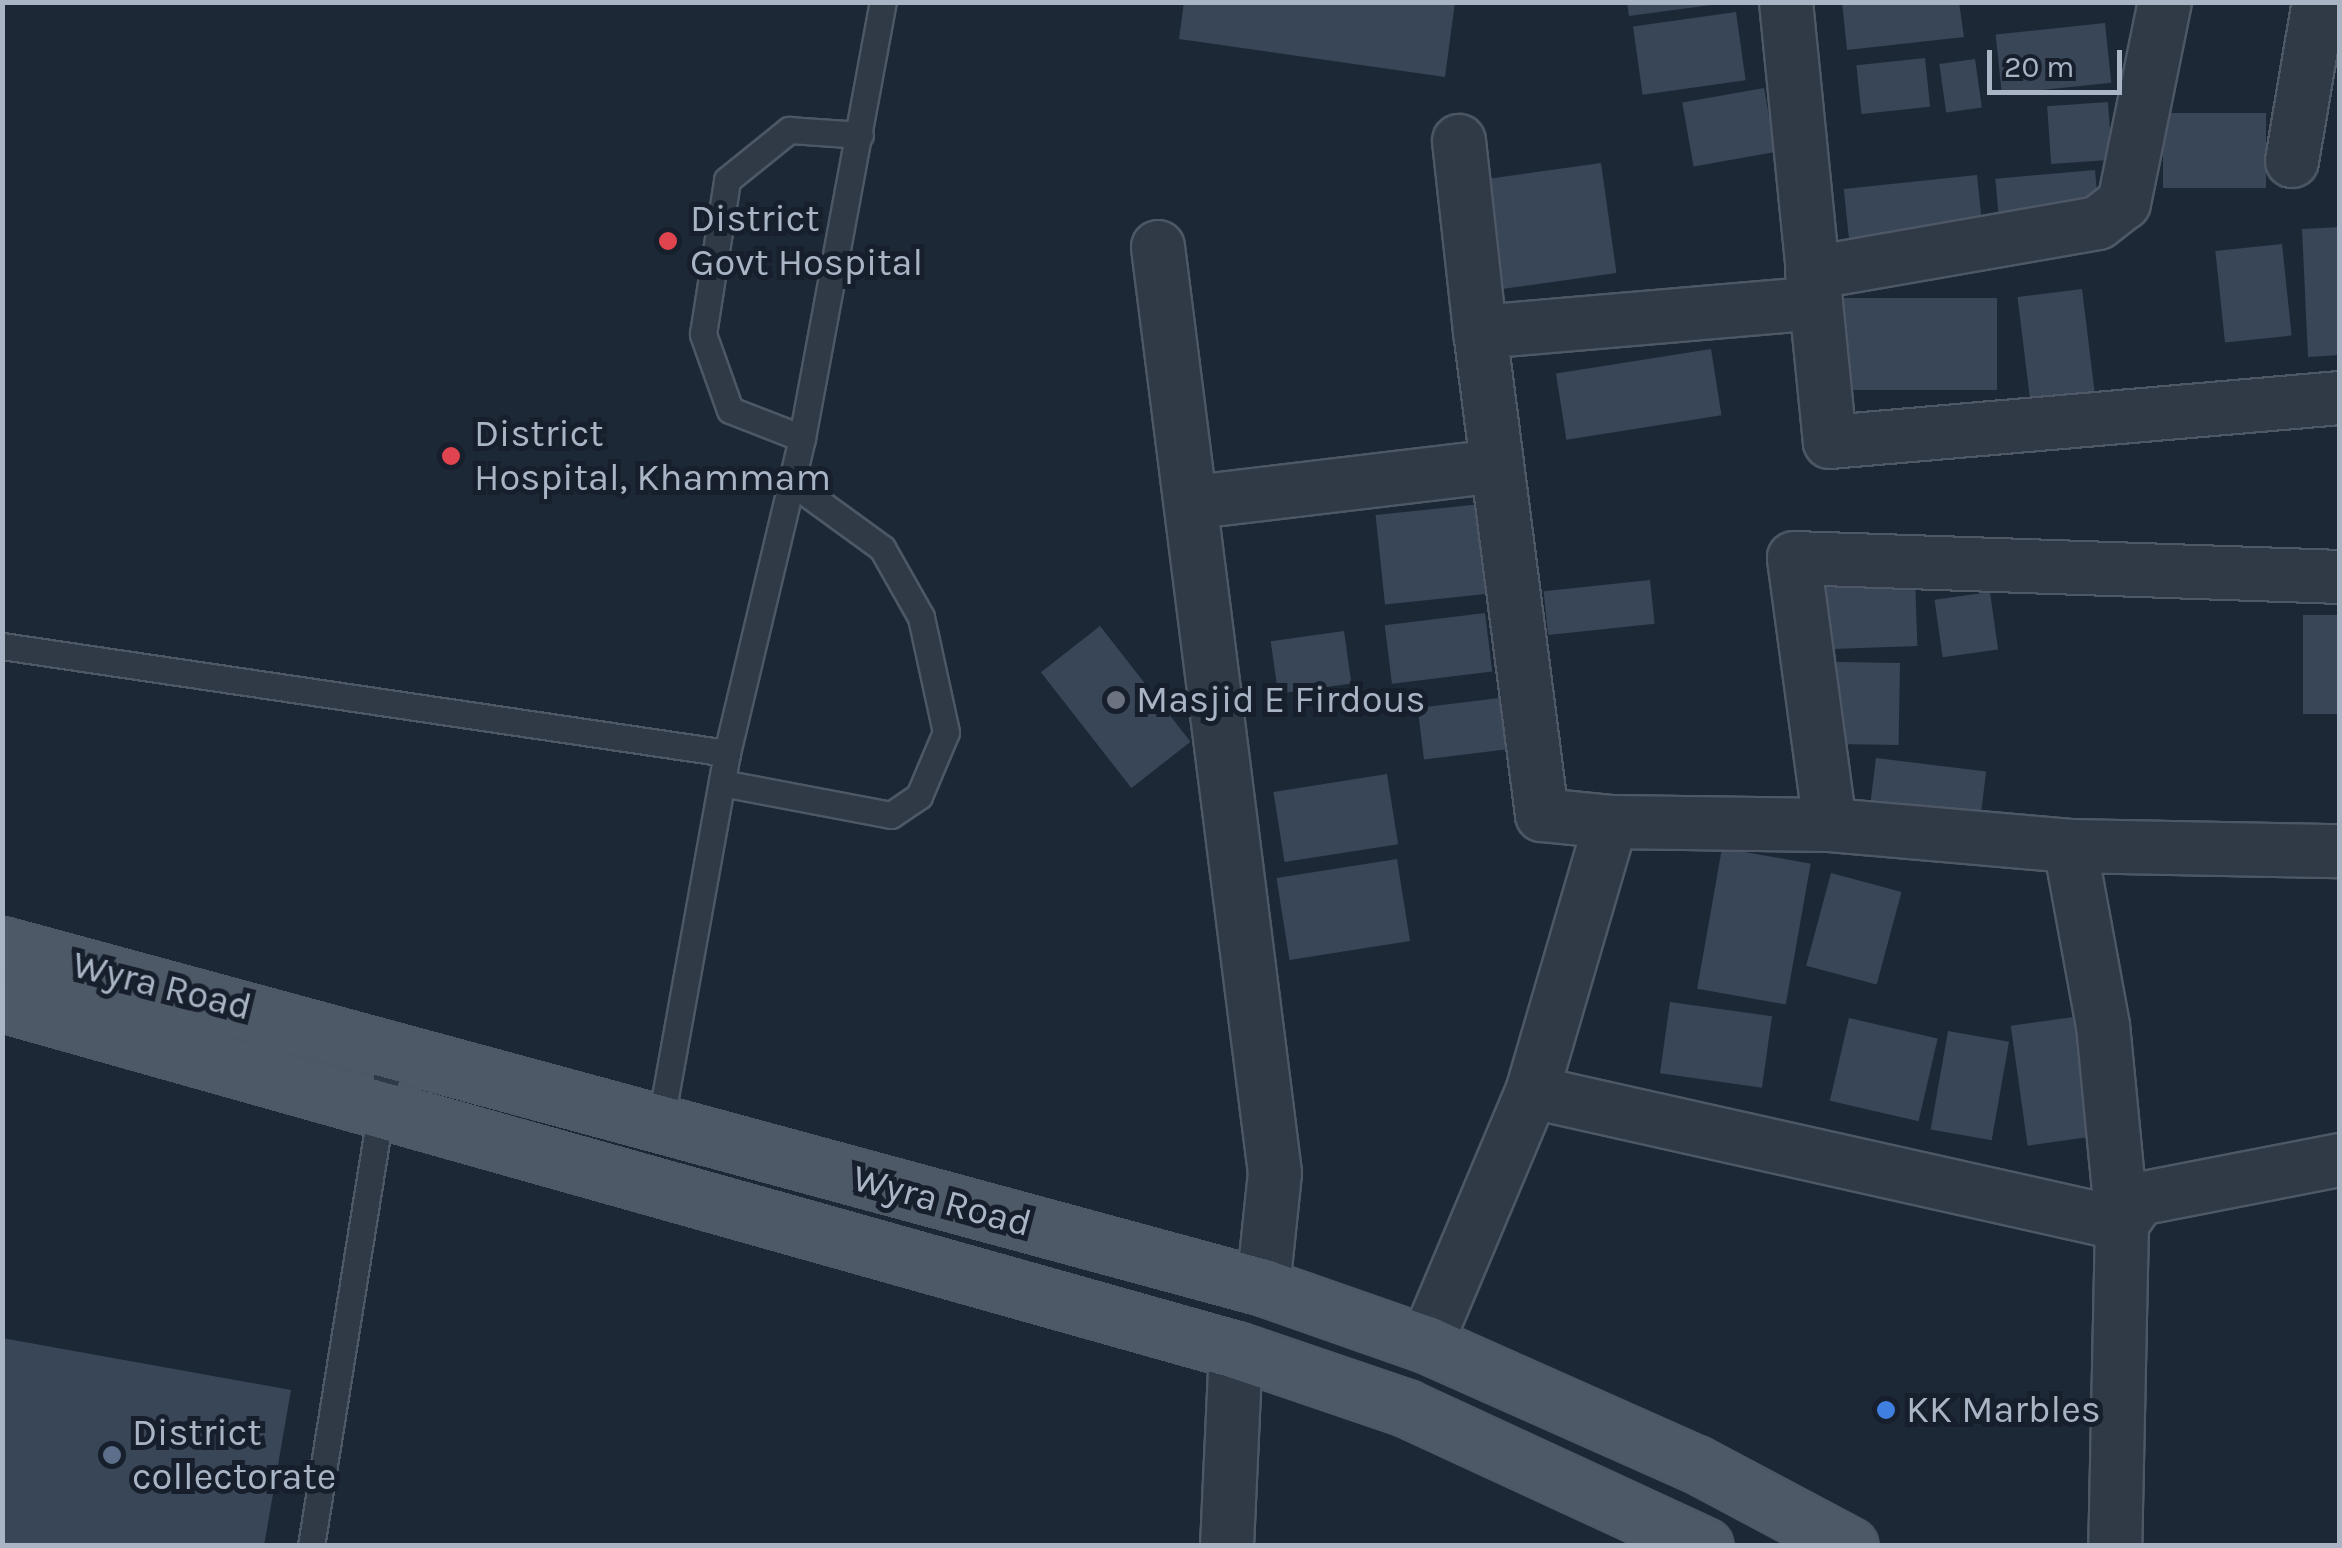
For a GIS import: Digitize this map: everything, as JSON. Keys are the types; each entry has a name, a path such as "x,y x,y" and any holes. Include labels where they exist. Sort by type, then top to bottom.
{"main road":[{"name":"Wyra Road","path":"2,945 391,1045 660,1126 1263,1287 1426,1344 1696,1464 1850,1546"},
{"name":"Wyra Road","path":"2,1003 379,1104 1236,1350 1406,1408 1705,1546"}],"street":[{"path":"1786,2 1830,442 2340,398"},
{"path":"1480,332 1813,288 2098,223 2124,203 2165,2"},
{"path":"2292,160 2319,2"},
{"path":"1459,141 1495,466 1542,815 1612,822 1830,825 2070,846 2340,851"},
{"path":"1158,248 1195,502 1275,1172 1263,1287"},
{"path":"1195,502 1495,466"},
{"path":"1830,825 1794,558 2340,577"},
{"path":"1426,1344 1532,1092 1612,822"},
{"path":"2070,846 2103,1025 2122,1224 2115,1546"},
{"path":"1532,1092 2122,1224"},
{"path":"2122,1224 2139,1199 2340,1160"},
{"path":"1227,1546 1236,1350"}],"lane":[{"path":"660,1126 727,753 802,438 883,2"},
{"path":"802,438 730,410 703,334 727,180 789,130 860,135"},
{"path":"722,782 891,815 919,796 946,732 921,617 882,548 791,482"},
{"path":"2,646 727,753"},
{"path":"310,1546 391,1045"}],"building":[{"path":"1184,2 1455,2 1445,77 1179,39"},
{"path":"1627,2 1711,2 1711,5 1629,16"},
{"path":"1842,2 1959,2 1964,37 1847,50"},
{"path":"1736,12 1746,80 1643,95 1633,26"},
{"path":"2105,23 2111,83 2002,94 1996,34"},
{"path":"1925,58 1930,107 1861,114 1856,65"},
{"path":"1975,59 1982,108 1946,113 1939,64"},
{"path":"1764,88 1775,152 1694,166 1682,102"},
{"path":"2108,102 2112,160 2051,164 2047,106"},
{"path":"2163,113 2266,113 2266,188 2163,188"},
{"path":"1601,163 1616,273 1498,290 1482,180"},
{"path":"2095,170 2099,214 1999,223 1995,179"},
{"path":"1977,175 1983,236 1850,250 1844,189"},
{"path":"2340,227 2340,355 2308,357 2302,229"},
{"path":"2282,244 2292,335 2225,342 2215,251"},
{"path":"2082,289 2095,393 2030,401 2017,297"},
{"path":"1836,298 1997,298 1997,390 1836,390"},
{"path":"1711,349 1721,415 1566,440 1556,374"},
{"path":"1481,504 1490,594 1385,605 1376,515"},
{"path":"1915,578 1917,646 1825,649 1823,581"},
{"path":"1650,580 1655,624 1548,635 1544,591"},
{"path":"1990,592 1998,649 1943,657 1935,600"},
{"path":"1485,613 1492,672 1392,684 1385,625"},
{"path":"2303,615 2340,615 2340,714 2303,714"},
{"path":"1100,626 1191,742 1131,788 1041,672"},
{"path":"1344,631 1351,683 1278,694 1271,641"},
{"path":"1837,662 1900,663 1899,745 1836,744"},
{"path":"1507,697 1513,749 1424,760 1418,708"},
{"path":"1876,758 1986,772 1980,825 1869,812"},
{"path":"1387,774 1398,844 1285,862 1273,792"},
{"path":"1722,848 1811,864 1786,1004 1697,989"},
{"path":"1397,859 1410,941 1289,960 1277,878"},
{"path":"1831,873 1902,892 1877,985 1806,966"},
{"path":"1670,1002 1772,1016 1762,1088 1660,1073"},
{"path":"2088,1015 2105,1135 2028,1146 2011,1026"},
{"path":"1849,1018 1938,1038 1919,1121 1830,1101"},
{"path":"1948,1031 2009,1042 1992,1140 1931,1129"},
{"path":"2,1338 291,1390 264,1546 2,1546"}],"place":[{"name":"District Govt Hospital","path":"668,241"},
{"name":"District Hospital, Khammam","path":"451,456"},
{"name":"Masjid E Firdous","path":"1116,700"},
{"name":"KK Marbles","path":"1886,1410"},
{"name":"District collectorate","path":"112,1455"}]}
